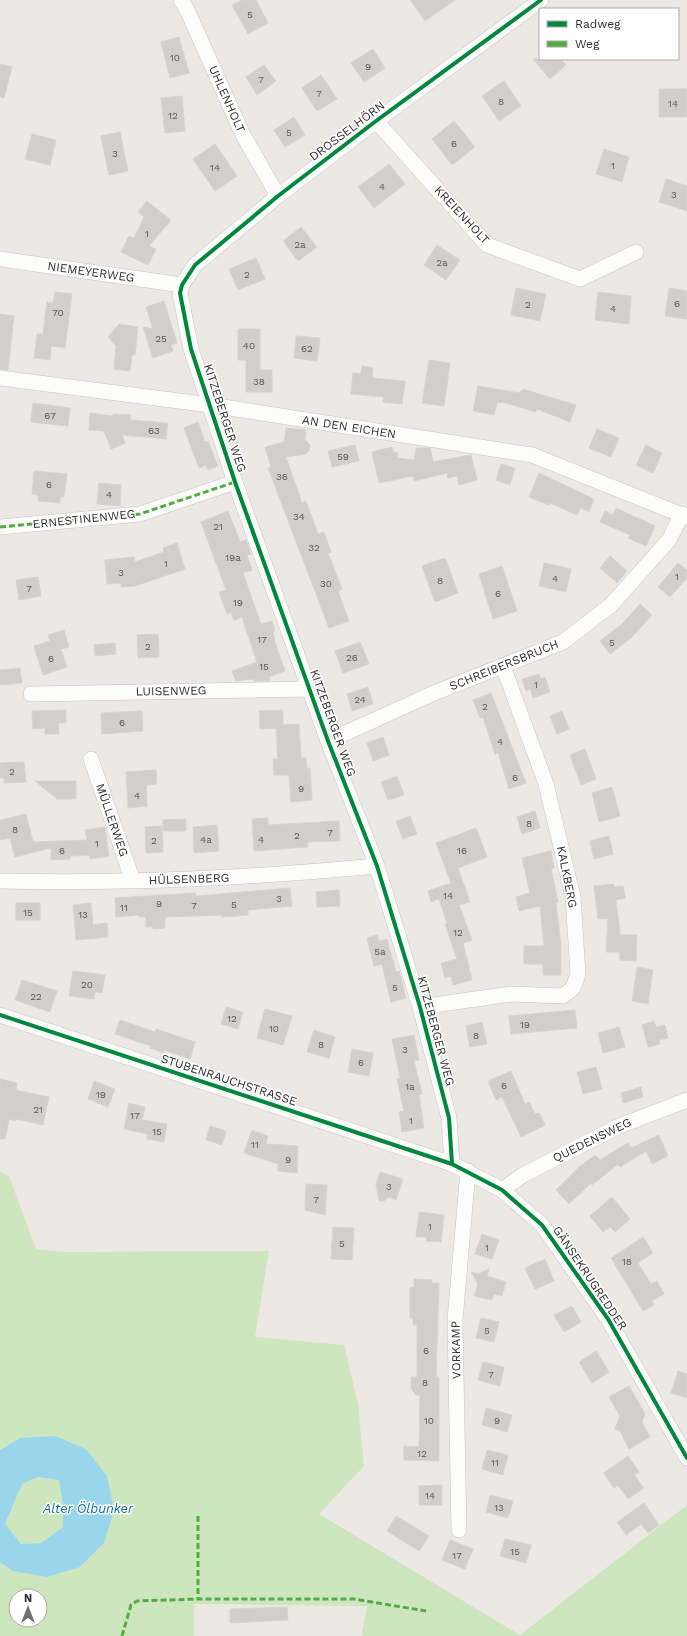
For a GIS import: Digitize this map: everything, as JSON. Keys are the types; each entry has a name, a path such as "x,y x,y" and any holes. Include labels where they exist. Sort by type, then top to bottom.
{"street":[{"name":"UHLENHOLT","path":"181,0 188,12 243,135 278,196"},
{"name":"DROSSELHÖRN","path":"181,289 195,265 278,196 376,121 541,0"},
{"name":"KREIENHOLT","path":"376,121 487,245 580,280 636,252"},
{"name":"NIEMEYERWEG","path":"0,259 181,289"},
{"name":"KITZEBERGER WEG","path":"181,289 191,349 235,482 328,741 377,866 420,1007 449,1118 452,1164"},
{"name":"AN DEN EICHEN","path":"0,378 210,405 532,455 684,516"},
{"name":"ERNESTINENWEG","path":"0,527 140,514 235,482"},
{"name":"SCHREIBERSBRUCH","path":"328,741 434,693 563,642 611,605 668,540 684,516"},
{"name":"KALKBERG","path":"420,1007 511,994 563,996 573,988 578,974 573,897 546,784 503,666"},
{"name":"LUISENWEG","path":"31,694 310,689"},
{"name":"MÜLLERWEG","path":"91,759 133,881"},
{"name":"HÜLSENBERG","path":"0,881 75,883 254,877 377,866"},
{"name":"STUBENRAUCHSTRASSE","path":"0,1014 452,1164"},
{"name":"QUEDENSWEG","path":"502,1190 523,1175 617,1127 687,1100"},
{"name":"GÄNSEKRUGREDDER","path":"452,1164 502,1190 542,1225 608,1319 687,1458"},
{"name":"VORKAMP","path":"459,1530 455,1320 468,1171"}],"green space":[{"path":"0,1172 9,1176 36,1249 62,1252 269,1251 255,1337 344,1345 358,1404 364,1466 319,1514 520,1635 687,1505 687,1636 364,1636 362,1633 367,1606 194,1604 194,1636 0,1636 0,1562 13,1571 114,1510 20,1438 0,1450"},
{"path":"38,1477 59,1480 63,1505 63,1527 41,1543 21,1544 5,1524 22,1484"}],"water":[{"name":"Alter Ölbunker","path":"55,1436 86,1449 107,1476 114,1510 104,1543 80,1567 47,1577 13,1571 0,1562 0,1450 20,1438","holes":["38,1477 59,1480 63,1505 63,1527 41,1543 21,1544 5,1524 22,1484"]}],"building":[{"path":"242,0 256,0 268,23 248,34 232,5"},
{"path":"410,0 455,0 425,21"},
{"path":"179,37 189,73 170,78 161,42"},
{"path":"373,49 385,68 364,82 351,63"},
{"path":"533,59 562,60 566,65 550,79"},
{"path":"0,64 12,67 4,98 0,97"},
{"path":"264,65 276,81 257,95 246,77"},
{"path":"321,75 337,99 317,111 302,88"},
{"path":"504,81 521,106 499,121 482,96"},
{"path":"659,89 687,89 687,117 659,117"},
{"path":"182,96 185,131 165,133 161,98"},
{"path":"294,117 305,135 285,147 274,130"},
{"path":"454,121 475,147 452,165 432,139"},
{"path":"120,132 128,171 109,175 101,136"},
{"path":"32,134 56,140 50,165 25,159"},
{"path":"215,144 237,176 215,191 193,159"},
{"path":"604,149 629,157 622,182 596,174"},
{"path":"389,164 405,184 374,208 358,187"},
{"path":"666,179 687,186 687,211 659,202"},
{"path":"147,201 171,220 149,246 156,249 148,265 121,252 129,236 134,238 144,217 138,212"},
{"path":"301,227 317,247 298,261 283,241"},
{"path":"437,245 460,260 446,280 424,265"},
{"path":"256,258 265,279 238,290 229,269"},
{"path":"516,288 546,294 540,321 511,315"},
{"path":"669,288 687,291 687,319 665,316"},
{"path":"55,292 72,294 65,348 51,346 50,360 34,358 37,334 43,334 47,302 53,303"},
{"path":"598,292 631,296 629,324 595,320"},
{"path":"164,301 177,343 171,345 173,351 153,358 143,327 153,329 146,307"},
{"path":"0,314 14,316 8,370 0,369"},
{"path":"119,324 138,327 135,355 132,355 130,371 114,369 116,346 108,337"},
{"path":"238,329 260,329 260,370 272,370 272,392 246,392 246,360 238,360"},
{"path":"296,336 320,338 317,361 294,358"},
{"path":"429,360 450,363 444,406 422,403"},
{"path":"362,366 373,368 372,378 405,381 402,404 383,402 384,397 351,394 353,373 361,374"},
{"path":"478,386 519,393 523,389 576,405 570,422 537,409 536,412 502,402 497,402 494,415 473,411"},
{"path":"33,403 70,408 68,426 31,422"},
{"path":"90,413 113,416 113,414 131,415 130,420 168,423 166,439 122,435 125,443 111,449 104,431 89,430"},
{"path":"198,422 205,442 208,441 218,466 208,470 206,465 199,468 184,428"},
{"path":"286,428 306,430 305,440 310,445 309,451 305,454 286,457 302,503 306,501 318,534 324,532 331,552 328,553 342,589 338,591 349,621 329,628 268,468 271,467 265,447 284,442"},
{"path":"597,429 619,438 611,457 589,448"},
{"path":"355,445 359,461 332,467 328,451"},
{"path":"646,445 662,453 653,473 636,465"},
{"path":"392,447 394,453 398,452 397,458 414,460 416,448 430,448 433,462 471,455 477,480 459,485 457,476 448,478 447,473 414,481 413,476 379,483 372,452"},
{"path":"501,464 515,468 510,485 496,480"},
{"path":"34,471 67,474 64,497 60,497 60,503 38,501 38,495 32,494"},
{"path":"539,473 594,499 589,512 581,508 577,515 550,503 549,505 529,497"},
{"path":"99,483 121,485 120,506 97,504"},
{"path":"616,508 655,526 646,546 628,538 630,535 600,522 605,511 613,515"},
{"path":"228,511 240,542 246,540 251,554 247,555 252,570 243,573 261,624 272,621 275,631 273,632 276,646 285,671 269,677 270,681 254,681 252,679 236,681 232,671 257,662 242,617 234,620 231,612 227,614 219,592 226,590 201,522"},
{"path":"177,543 185,569 135,586 121,587 121,583 107,584 105,560 134,557 135,562 164,552 163,548"},
{"path":"610,556 627,571 617,583 600,568"},
{"path":"445,558 458,593 435,602 422,566"},
{"path":"544,563 571,569 566,592 539,586"},
{"path":"678,563 687,570 687,578 670,597 658,587"},
{"path":"502,566 517,611 493,619 479,574"},
{"path":"38,577 41,596 19,600 16,580"},
{"path":"640,604 652,615 631,638 610,654 600,641 622,624"},
{"path":"64,630 69,647 61,649 67,667 43,675 34,646 50,641 48,635"},
{"path":"158,634 159,657 138,658 137,635"},
{"path":"360,642 369,664 343,673 335,651"},
{"path":"115,643 116,654 95,656 94,645"},
{"path":"20,668 22,683 0,685 0,670"},
{"path":"539,674 541,679 545,677 550,692 533,698 530,689 526,691 522,679"},
{"path":"368,687 373,704 352,711 347,694"},
{"path":"491,693 526,783 509,789 498,753 495,754 483,717 480,718 473,700"},
{"path":"66,710 66,723 58,723 59,734 45,734 45,728 33,729 32,711"},
{"path":"283,710 283,725 299,724 301,758 306,758 307,768 310,768 312,800 291,802 289,775 274,775 273,759 278,759 276,728 260,729 259,711"},
{"path":"142,711 143,731 102,734 101,713"},
{"path":"562,711 569,729 557,734 550,716"},
{"path":"383,737 389,755 373,761 367,743"},
{"path":"585,749 596,779 581,785 570,755"},
{"path":"24,762 26,782 4,783 4,778 0,778 0,763"},
{"path":"156,770 157,784 146,785 147,806 128,808 126,772"},
{"path":"397,776 404,795 388,800 381,782"},
{"path":"35,781 76,781 76,799 57,799"},
{"path":"612,787 620,816 599,822 592,793"},
{"path":"535,811 540,828 522,834 517,817"},
{"path":"26,814 33,842 87,840 85,830 105,827 109,856 90,859 89,855 70,856 70,859 51,860 51,848 15,857 10,838 0,840 0,820"},
{"path":"410,816 417,834 403,839 396,821"},
{"path":"268,818 268,825 339,821 340,841 307,842 308,847 254,851 252,819"},
{"path":"186,819 186,831 163,831 163,820"},
{"path":"217,825 219,851 194,853 193,827"},
{"path":"162,826 163,852 146,853 145,827"},
{"path":"476,828 487,857 458,868 470,902 459,905 472,940 463,943 472,980 453,985 451,976 445,978 441,963 457,959 445,924 447,923 439,899 431,902 428,891 451,883 436,843"},
{"path":"609,836 613,854 594,859 590,841"},
{"path":"551,851 554,868 551,869 558,902 556,903 561,946 561,975 543,975 543,964 524,964 524,946 544,946 540,906 519,911 516,897 530,893 522,858"},
{"path":"614,884 614,887 623,886 625,898 616,900 620,935 637,935 636,961 620,960 620,952 606,952 608,918 598,919 594,886"},
{"path":"290,888 292,906 248,910 248,915 222,917 222,915 165,917 165,928 153,929 153,927 146,927 146,917 139,917 139,915 116,917 115,898 196,893 196,896"},
{"path":"339,890 340,906 317,907 316,892"},
{"path":"16,903 40,903 40,920 16,920"},
{"path":"91,903 93,925 107,923 108,937 76,940 73,905"},
{"path":"377,935 379,941 387,939 396,972 399,971 406,998 391,1002 382,964 374,966 367,938"},
{"path":"637,967 653,970 648,1004 632,1001"},
{"path":"73,971 105,975 102,993 95,992 94,999 69,996"},
{"path":"22,980 57,991 50,1012 15,1000"},
{"path":"226,1007 243,1012 238,1029 221,1024"},
{"path":"265,1009 292,1016 283,1045 257,1038"},
{"path":"575,1010 577,1028 511,1034 509,1016"},
{"path":"120,1020 155,1032 156,1029 195,1042 190,1059 164,1050 164,1053 150,1048 151,1046 115,1034"},
{"path":"654,1021 656,1027 665,1025 668,1038 659,1040 660,1044 648,1047 642,1025"},
{"path":"482,1022 487,1044 470,1047 466,1026"},
{"path":"619,1027 625,1047 603,1053 598,1033"},
{"path":"314,1030 335,1037 329,1058 307,1052"},
{"path":"414,1035 419,1060 414,1061 422,1094 419,1095 424,1128 402,1132 399,1112 404,1111 397,1079 400,1078 392,1039"},
{"path":"352,1049 373,1053 369,1076 348,1072"},
{"path":"596,1067 602,1089 583,1094 577,1072"},
{"path":"511,1071 525,1104 529,1102 535,1114 539,1113 545,1125 521,1137 502,1097 496,1100 488,1081"},
{"path":"0,1079 17,1083 16,1090 49,1097 43,1125 16,1119 16,1121 9,1119 5,1139 0,1139"},
{"path":"94,1081 115,1089 108,1107 88,1099"},
{"path":"641,1087 643,1097 623,1103 621,1093"},
{"path":"129,1103 145,1107 142,1120 167,1124 164,1142 147,1139 148,1134 124,1129"},
{"path":"210,1126 226,1131 222,1145 206,1140"},
{"path":"252,1130 268,1136 266,1144 298,1146 297,1173 278,1171 278,1164 244,1153"},
{"path":"659,1135 668,1156 652,1164 646,1151 620,1167 618,1164 592,1185 591,1183 569,1204 556,1190 579,1167 595,1155 600,1160 628,1143 631,1148"},
{"path":"380,1172 403,1179 396,1200 389,1197 384,1201 379,1201 376,1185"},
{"path":"306,1184 327,1185 325,1215 305,1210"},
{"path":"612,1197 630,1219 615,1232 610,1227 603,1232 590,1216"},
{"path":"419,1212 444,1215 441,1242 426,1241 427,1237 416,1237"},
{"path":"333,1227 354,1228 352,1260 331,1259"},
{"path":"482,1234 499,1240 492,1259 475,1254"},
{"path":"643,1237 653,1253 638,1263 651,1284 657,1281 664,1294 652,1301 654,1305 643,1311 611,1258"},
{"path":"545,1259 554,1281 535,1289 525,1268"},
{"path":"489,1269 487,1276 506,1282 502,1296 494,1294 492,1300 474,1296 478,1284 471,1272 478,1274"},
{"path":"414,1279 432,1280 432,1283 439,1283 436,1377 439,1377 439,1461 404,1460 404,1446 419,1447 420,1395 416,1395 411,1388 411,1377 417,1377 417,1325 413,1325 413,1318 410,1318 410,1287 414,1287"},
{"path":"572,1306 581,1322 564,1332 554,1315"},
{"path":"481,1318 499,1322 494,1342 476,1338"},
{"path":"596,1351 609,1372 592,1383 579,1362"},
{"path":"483,1362 504,1367 500,1386 478,1380"},
{"path":"678,1371 687,1374 687,1398 671,1393"},
{"path":"629,1386 645,1414 642,1422 650,1437 629,1449 620,1431 615,1429 620,1416 609,1397"},
{"path":"486,1408 512,1415 507,1432 482,1425"},
{"path":"487,1450 508,1455 503,1475 482,1469"},
{"path":"628,1456 639,1472 634,1475 644,1488 628,1499 618,1485 614,1488 604,1473"},
{"path":"442,1485 442,1505 419,1505 419,1486"},
{"path":"490,1495 513,1501 508,1518 486,1512"},
{"path":"644,1503 659,1525 648,1533 641,1524 626,1535 617,1522"},
{"path":"396,1516 429,1536 419,1551 387,1531"},
{"path":"505,1539 531,1545 526,1563 500,1556"},
{"path":"450,1540 473,1549 465,1569 442,1560"},
{"path":"287,1607 288,1620 230,1623 230,1609"}],"marked path":[{"path":"0,527 140,514 235,482"},
{"path":"198,1516 198,1599"},
{"path":"122,1636 131,1605 137,1601 198,1599 354,1599 426,1611"}],"cycle path":[{"path":"452,1164 449,1118 420,1007 377,866 328,741 235,482 191,349 180,293 182,285 195,265 278,196 376,121 541,0"},
{"path":"0,1015 452,1164 502,1190 542,1225 608,1319 687,1458"}]}
